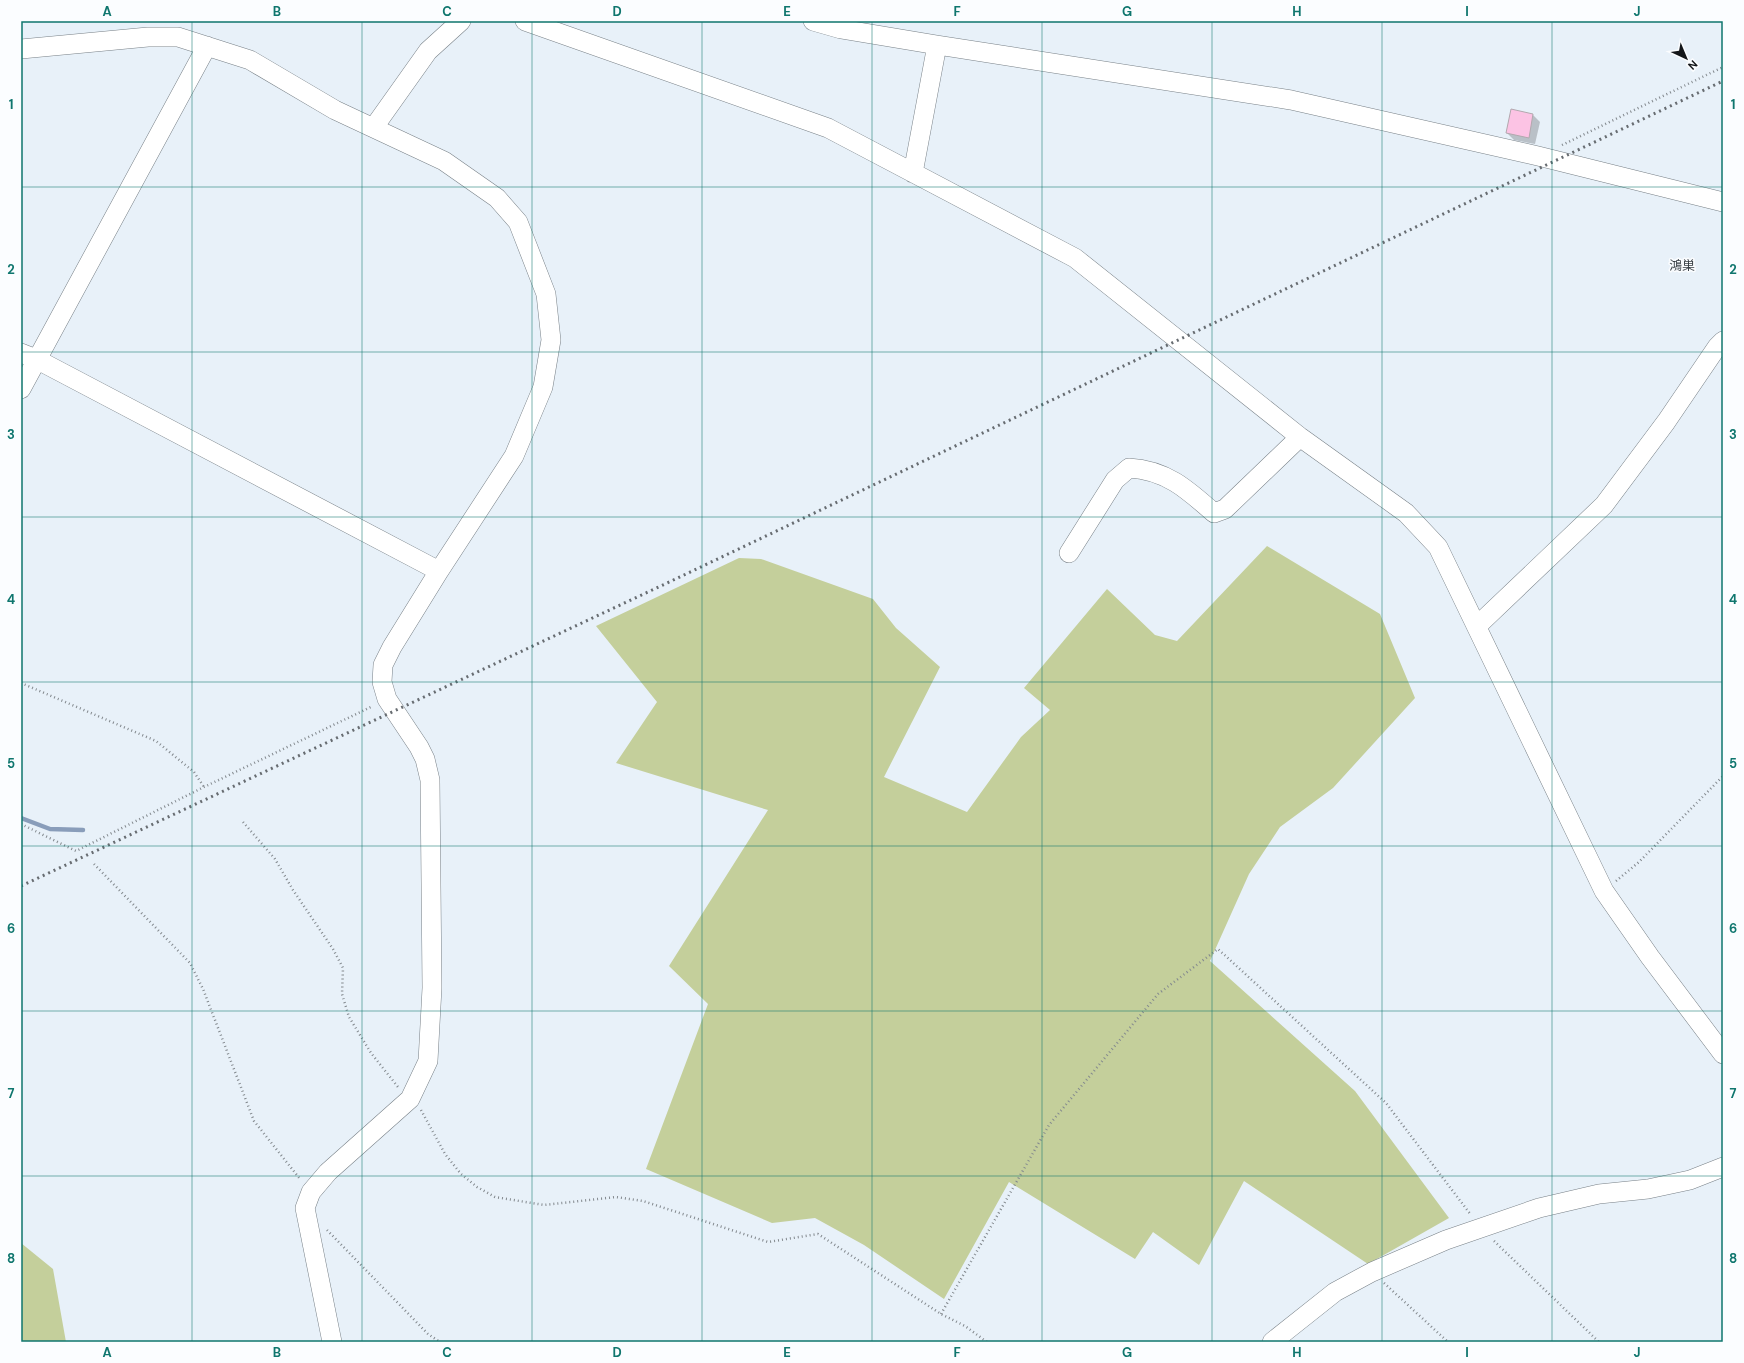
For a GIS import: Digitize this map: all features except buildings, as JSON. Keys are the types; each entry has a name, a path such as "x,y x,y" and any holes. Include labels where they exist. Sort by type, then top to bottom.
{"street":[{"path":"374,127 428,50 461,21"},
{"path":"525,21 828,128 1076,258 1300,437 1406,513 1438,548 1604,891 1650,957 1723,1054"},
{"path":"813,21 841,29 937,45 1292,100 1538,156 1723,202"},
{"path":"21,49 178,37 250,60 335,110 444,161 497,198 518,222 546,294 551,340 542,387 514,456 439,571 383,665 382,682 387,699 426,759 430,780 432,988 428,1061 410,1099 328,1172 311,1192 305,1208 332,1342"},
{"path":"913,173 937,45"},
{"path":"21,389 29,356 207,46"},
{"path":"1477,626 1604,506 1666,422 1717,347 1723,341"},
{"path":"29,356 439,571"},
{"path":"1069,553 1115,480 1129,468 1146,469 1165,476 1185,488 1214,513 1225,509 1300,437"},
{"path":"1272,1342 1335,1292 1372,1272 1446,1240 1539,1208 1599,1194 1648,1190 1690,1180 1723,1167"}],"path":[{"path":"1538,156 1723,67"},
{"path":"21,683 156,741 194,772 204,786"},
{"path":"21,824 76,851 204,786 387,699"},
{"path":"1604,891 1639,862 1723,776"},
{"path":"243,822 275,859 293,890 333,949 343,968 342,994 349,1017 393,1083 418,1105 445,1154 461,1174 477,1187 495,1197 544,1205 616,1196 643,1201 768,1242 818,1234 941,1314 965,1326 987,1342"},
{"path":"94,864 190,963 203,989 254,1121 311,1192"},
{"path":"941,1314 1049,1125 1158,994 1218,949 1386,1103 1481,1228 1599,1342"},
{"path":"326,1230 428,1334 440,1342"},
{"path":"1372,1272 1448,1342"}],"green space":[{"path":"1267,546 1380,614 1415,698 1333,788 1280,827 1249,874 1210,961 1355,1091 1449,1218 1368,1264 1244,1181 1199,1265 1153,1232 1135,1259 1009,1182 944,1299 864,1245 815,1218 772,1223 646,1169 708,1004 669,966 768,810 616,763 657,702 596,626 739,558 761,559 873,599 896,628 940,667 884,777 967,812 1021,737 1050,710 1024,688 1107,589 1155,635 1177,641"},
{"path":"21,1243 53,1269 66,1342 21,1342"}],"waterway":[{"path":"21,818 50,829 83,830"}],"railway":[{"path":"21,886 665,584 1723,81"}],"district":[{"name":"鴻巣","path":"1682,265"}]}
